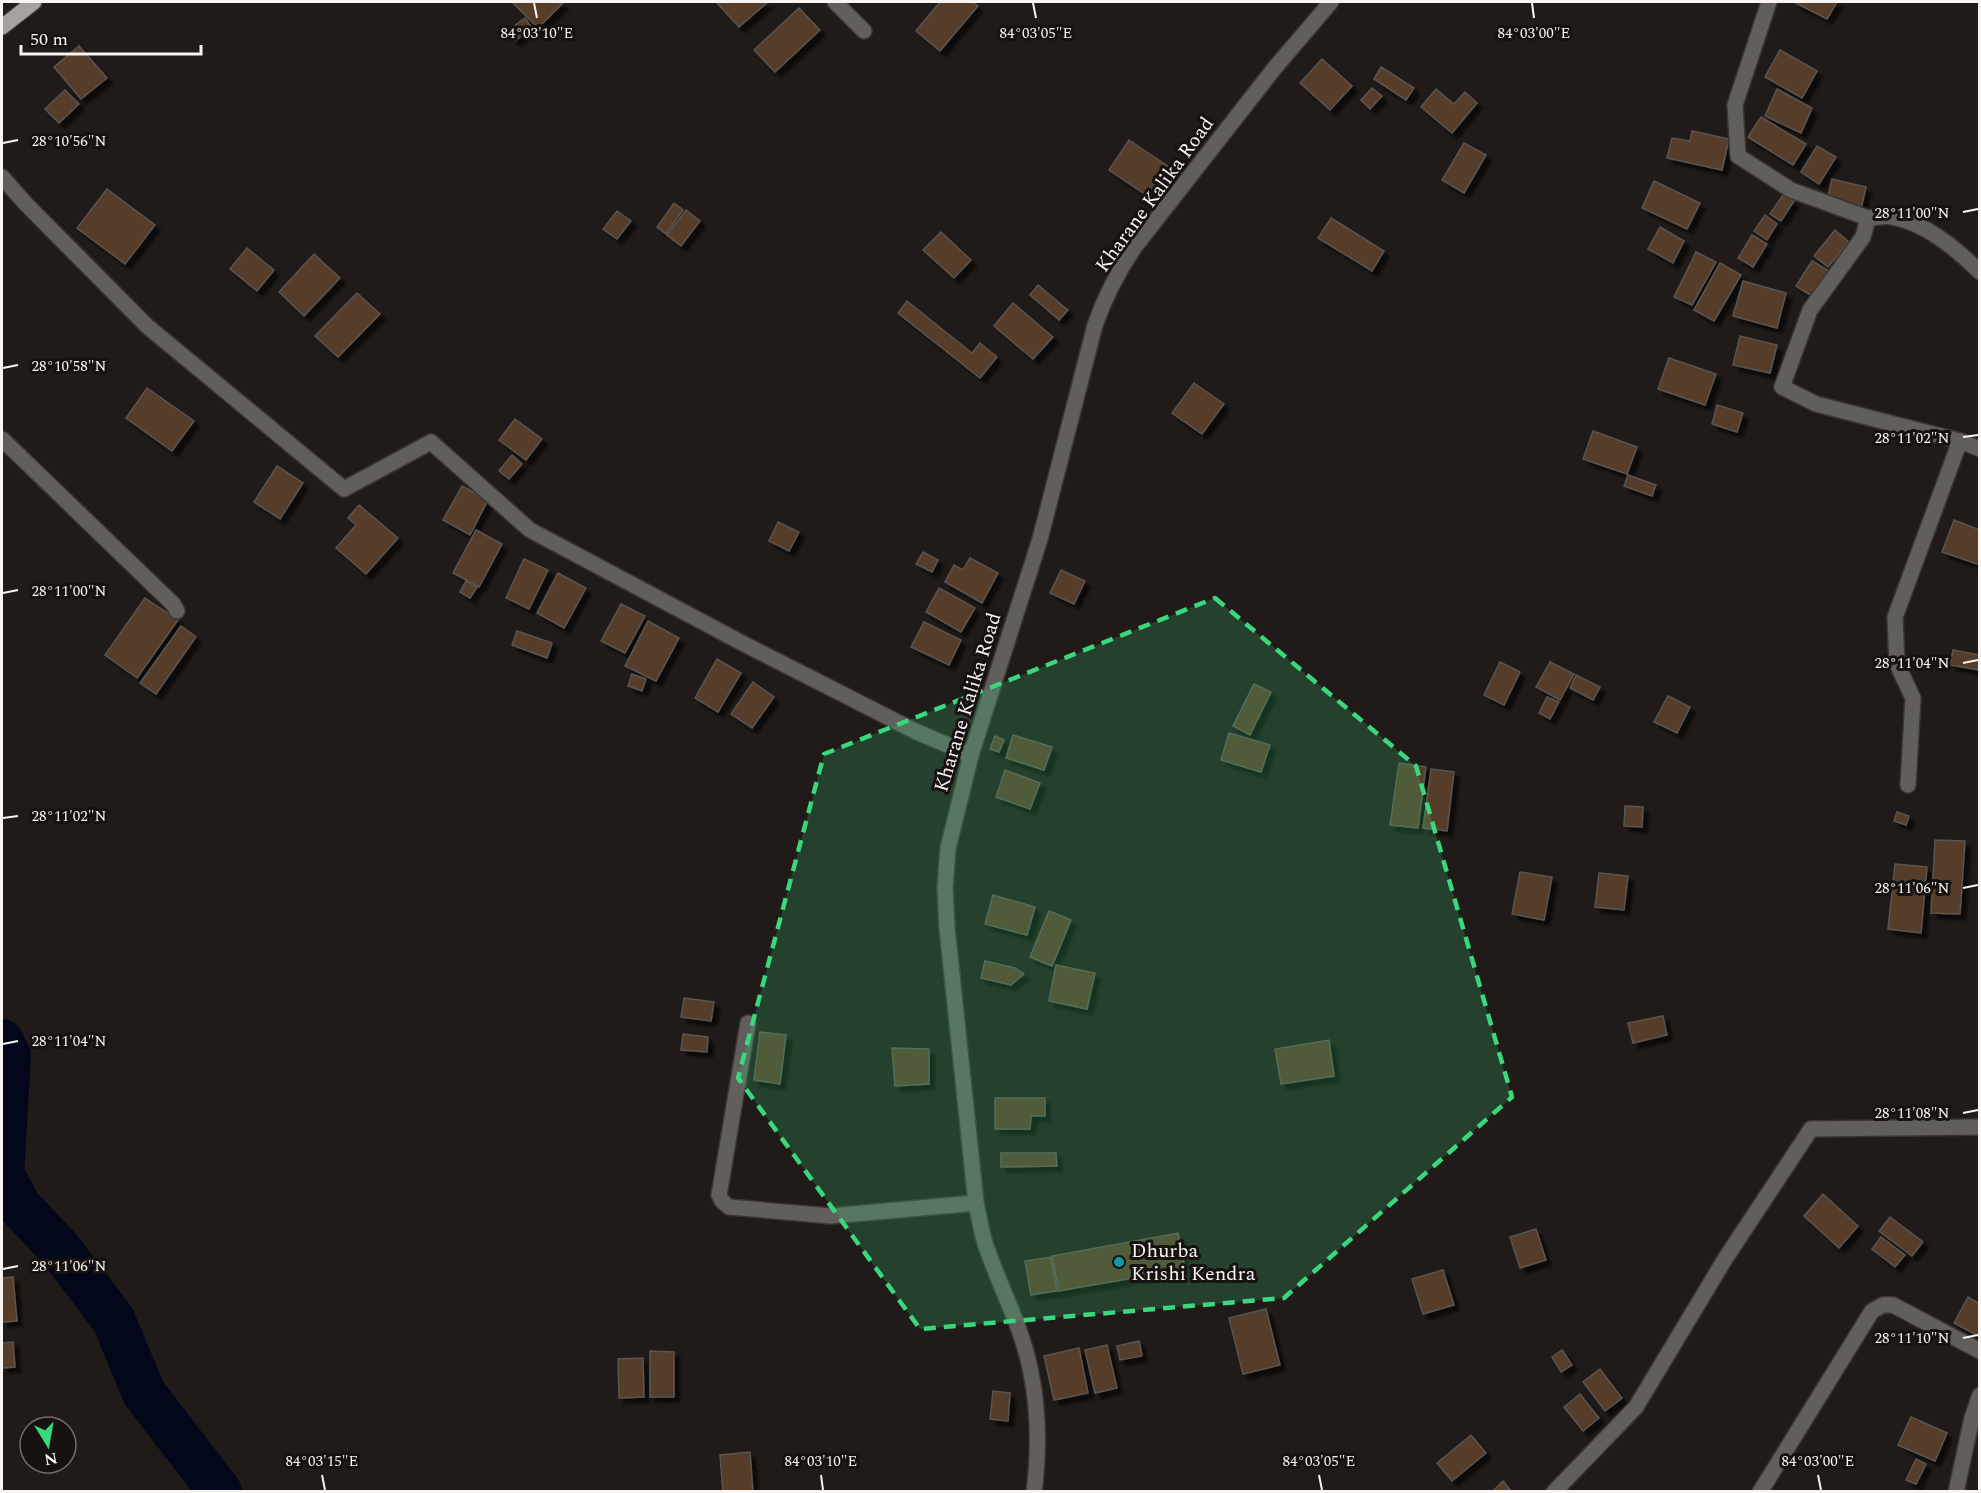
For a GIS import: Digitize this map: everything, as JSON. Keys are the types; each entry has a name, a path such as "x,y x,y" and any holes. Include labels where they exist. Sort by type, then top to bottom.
{"main road":[{"path":"2,27 34,2"}],"street":[{"path":"835,2 864,31"},
{"name":"Kharane Kalika Road","path":"1034,1491 1038,1442 1037,1410 1031,1371 1022,1338 984,1242 976,1203 947,928 945,887 948,848 970,755 1040,539 1095,325 1105,298 1134,248 1273,70 1331,2"},
{"path":"1768,2 1735,105 1738,156 1791,190 1868,218 1890,216 1928,229 1965,257 1980,272"},
{"path":"2,177 147,326 344,489 431,442 530,530 744,644 917,732 970,755"},
{"path":"1868,218 1863,237 1810,310 1782,387 1816,404 1960,441 1980,449"},
{"path":"2,439 165,596 177,611"},
{"path":"1908,785 1913,698 1897,664 1895,617 1960,441"},
{"path":"748,1023 719,1195 729,1207 831,1216 976,1203"},
{"path":"1554,1491 1636,1407 1725,1259 1811,1129 1980,1127"},
{"path":"1760,1491 1872,1311 1884,1305 1893,1305 1980,1351"},
{"path":"1956,1491 1972,1418 1980,1395"}],"highlighted area":[{"path":"1215,598 1416,766 1512,1097 1284,1298 920,1329 738,1078 824,754"}],"building":[{"path":"512,2 561,2 563,3 538,28"},
{"path":"716,2 768,2 739,27"},
{"path":"940,2 972,2 978,6 940,51 916,31"},
{"path":"1794,2 1837,2 1827,19"},
{"path":"799,8 820,30 775,72 754,50"},
{"path":"525,18 532,28 515,41 507,31"},
{"path":"79,46 107,78 81,99 54,67"},
{"path":"1780,50 1817,71 1802,98 1765,77"},
{"path":"1322,59 1352,86 1330,110 1300,83"},
{"path":"1381,67 1414,88 1406,100 1374,79"},
{"path":"1372,88 1382,96 1370,109 1361,100"},
{"path":"1436,89 1454,104 1465,92 1477,103 1452,133 1421,107"},
{"path":"1777,89 1812,108 1801,133 1765,116"},
{"path":"65,90 79,104 59,123 45,109"},
{"path":"1761,117 1806,144 1793,165 1748,137"},
{"path":"1692,131 1729,139 1722,170 1667,158 1672,138 1690,141"},
{"path":"1129,140 1169,167 1149,197 1109,170"},
{"path":"1464,143 1486,155 1464,193 1442,180"},
{"path":"1817,146 1836,157 1819,184 1801,172"},
{"path":"1832,179 1866,187 1861,209 1827,201"},
{"path":"1654,181 1700,203 1687,229 1642,208"},
{"path":"107,189 155,225 125,264 77,228"},
{"path":"1783,195 1794,201 1781,221 1770,214"},
{"path":"674,203 683,210 666,234 657,227"},
{"path":"686,210 700,221 681,246 667,235"},
{"path":"617,211 631,221 617,239 603,229"},
{"path":"1765,215 1777,224 1767,240 1754,231"},
{"path":"1331,218 1384,251 1372,271 1318,238"},
{"path":"1660,227 1684,241 1673,263 1648,249"},
{"path":"1835,230 1849,242 1828,267 1814,256"},
{"path":"941,232 971,260 954,278 923,250"},
{"path":"1752,235 1767,244 1753,267 1738,258"},
{"path":"247,248 274,270 257,291 230,269"},
{"path":"1696,252 1716,262 1692,305 1674,297"},
{"path":"314,254 340,278 304,316 279,292"},
{"path":"1812,261 1831,272 1815,298 1796,286"},
{"path":"1720,263 1741,275 1714,321 1694,310"},
{"path":"1743,281 1786,293 1777,328 1733,316"},
{"path":"1038,285 1068,310 1059,320 1030,295"},
{"path":"357,293 380,314 338,357 315,336"},
{"path":"907,301 972,353 980,343 997,357 980,378 898,313"},
{"path":"1013,303 1053,337 1033,359 994,326"},
{"path":"1740,336 1777,345 1770,373 1733,365"},
{"path":"1669,358 1716,374 1705,405 1658,389"},
{"path":"1194,383 1224,404 1202,434 1172,413"},
{"path":"147,388 194,421 172,451 126,418"},
{"path":"1717,405 1743,413 1737,432 1712,424"},
{"path":"515,419 542,439 526,460 499,440"},
{"path":"1593,431 1637,447 1627,474 1583,459"},
{"path":"512,455 522,464 509,479 499,471"},
{"path":"277,466 303,483 280,519 254,502"},
{"path":"1628,475 1656,485 1652,496 1624,486"},
{"path":"462,486 488,500 470,535 443,520"},
{"path":"359,505 398,538 366,574 336,548 356,525 348,518"},
{"path":"1954,520 1980,530 1980,565 1942,552"},
{"path":"778,522 799,532 789,551 769,541"},
{"path":"476,530 502,544 479,587 453,573"},
{"path":"923,552 938,560 932,572 916,564"},
{"path":"970,558 998,573 982,603 945,582 954,565 963,570"},
{"path":"524,559 548,570 529,609 506,598"},
{"path":"1061,570 1085,581 1074,604 1050,593"},
{"path":"558,573 586,588 564,628 537,613"},
{"path":"466,581 477,587 470,598 460,592"},
{"path":"939,588 975,608 961,632 926,612"},
{"path":"145,598 178,620 137,678 105,655"},
{"path":"621,604 645,616 625,653 601,641"},
{"path":"648,621 679,638 656,681 625,666"},
{"path":"924,622 961,640 949,665 911,647"},
{"path":"181,626 196,637 156,694 140,683"},
{"path":"517,631 552,643 547,658 512,645"},
{"path":"1953,650 1980,655 1980,670 1950,665"},
{"path":"717,659 741,673 718,712 695,698"},
{"path":"1500,662 1520,672 1504,705 1484,695"},
{"path":"1550,662 1574,674 1560,700 1536,687"},
{"path":"632,674 646,679 642,691 628,686"},
{"path":"1576,675 1600,687 1593,700 1570,688"},
{"path":"753,682 774,697 752,728 731,714"},
{"path":"1254,684 1271,692 1250,735 1233,726"},
{"path":"1668,696 1690,707 1677,733 1654,722"},
{"path":"1547,697 1559,702 1550,719 1539,713"},
{"path":"1229,733 1270,745 1261,772 1221,760"},
{"path":"1013,735 1052,747 1044,770 1006,758"},
{"path":"995,736 1004,740 999,752 990,749"},
{"path":"1399,763 1426,767 1418,828 1390,825"},
{"path":"1431,769 1454,772 1447,831 1423,828"},
{"path":"1005,770 1040,783 1030,809 996,797"},
{"path":"1625,806 1643,807 1642,827 1624,826"},
{"path":"1897,812 1909,816 1906,825 1894,821"},
{"path":"1935,840 1965,841 1960,914 1931,913"},
{"path":"1895,864 1927,867 1921,933 1888,929"},
{"path":"1520,872 1552,877 1544,920 1512,914"},
{"path":"1599,873 1628,876 1624,910 1595,907"},
{"path":"993,895 1035,907 1027,935 985,924"},
{"path":"1049,911 1071,920 1052,966 1030,957"},
{"path":"985,961 1015,968 1024,974 1011,985 981,978"},
{"path":"1056,965 1095,973 1087,1009 1049,1001"},
{"path":"684,998 714,1002 711,1021 681,1017"},
{"path":"1663,1016 1667,1035 1633,1043 1628,1023"},
{"path":"760,1032 786,1035 780,1084 754,1080"},
{"path":"683,1034 708,1037 707,1052 681,1050"},
{"path":"1329,1040 1334,1076 1281,1084 1275,1049"},
{"path":"892,1048 929,1049 929,1084 895,1086"},
{"path":"995,1098 1045,1098 1045,1116 1031,1116 1030,1129 995,1129"},
{"path":"1001,1153 1056,1153 1057,1166 1001,1167"},
{"path":"1823,1194 1858,1226 1839,1248 1804,1216"},
{"path":"1890,1217 1923,1242 1912,1256 1879,1231"},
{"path":"1536,1229 1546,1260 1520,1268 1510,1237"},
{"name":"Dhurba Krishi Kendra","path":"1178,1233 1185,1269 1059,1291 1052,1256"},
{"path":"1881,1237 1905,1255 1895,1267 1872,1249"},
{"path":"1051,1257 1057,1291 1031,1295 1025,1261"},
{"path":"1443,1270 1454,1305 1423,1314 1412,1279"},
{"path":"13,1277 17,1321 2,1322 2,1278"},
{"path":"1968,1297 1980,1304 1980,1337 1954,1323"},
{"path":"1266,1309 1280,1365 1243,1374 1229,1318"},
{"path":"1139,1341 1142,1356 1120,1360 1117,1346"},
{"path":"13,1342 15,1367 2,1368 2,1343"},
{"path":"1107,1345 1117,1388 1095,1393 1085,1350"},
{"path":"1079,1348 1088,1393 1054,1400 1044,1356"},
{"path":"1562,1350 1572,1365 1561,1372 1552,1357"},
{"path":"650,1351 674,1352 674,1397 650,1397"},
{"path":"643,1358 644,1397 619,1398 618,1359"},
{"path":"1600,1369 1622,1398 1605,1411 1583,1382"},
{"path":"993,1391 1010,1393 1008,1421 990,1419"},
{"path":"1580,1394 1599,1418 1583,1431 1564,1407"},
{"path":"1911,1417 1947,1433 1935,1461 1898,1445"},
{"path":"1471,1435 1486,1453 1452,1481 1437,1463"},
{"path":"750,1452 753,1492 723,1492 720,1455"},
{"path":"1916,1459 1926,1464 1916,1484 1906,1480"},
{"path":"1503,1481 1512,1492 1492,1492"}],"waterway":[{"path":"2,1041 9,1056 2,1174 20,1207 60,1249 113,1319 144,1393 220,1492"}],"place":[{"name":"Dhurba Krishi Kendra","path":"1119,1262"}]}
